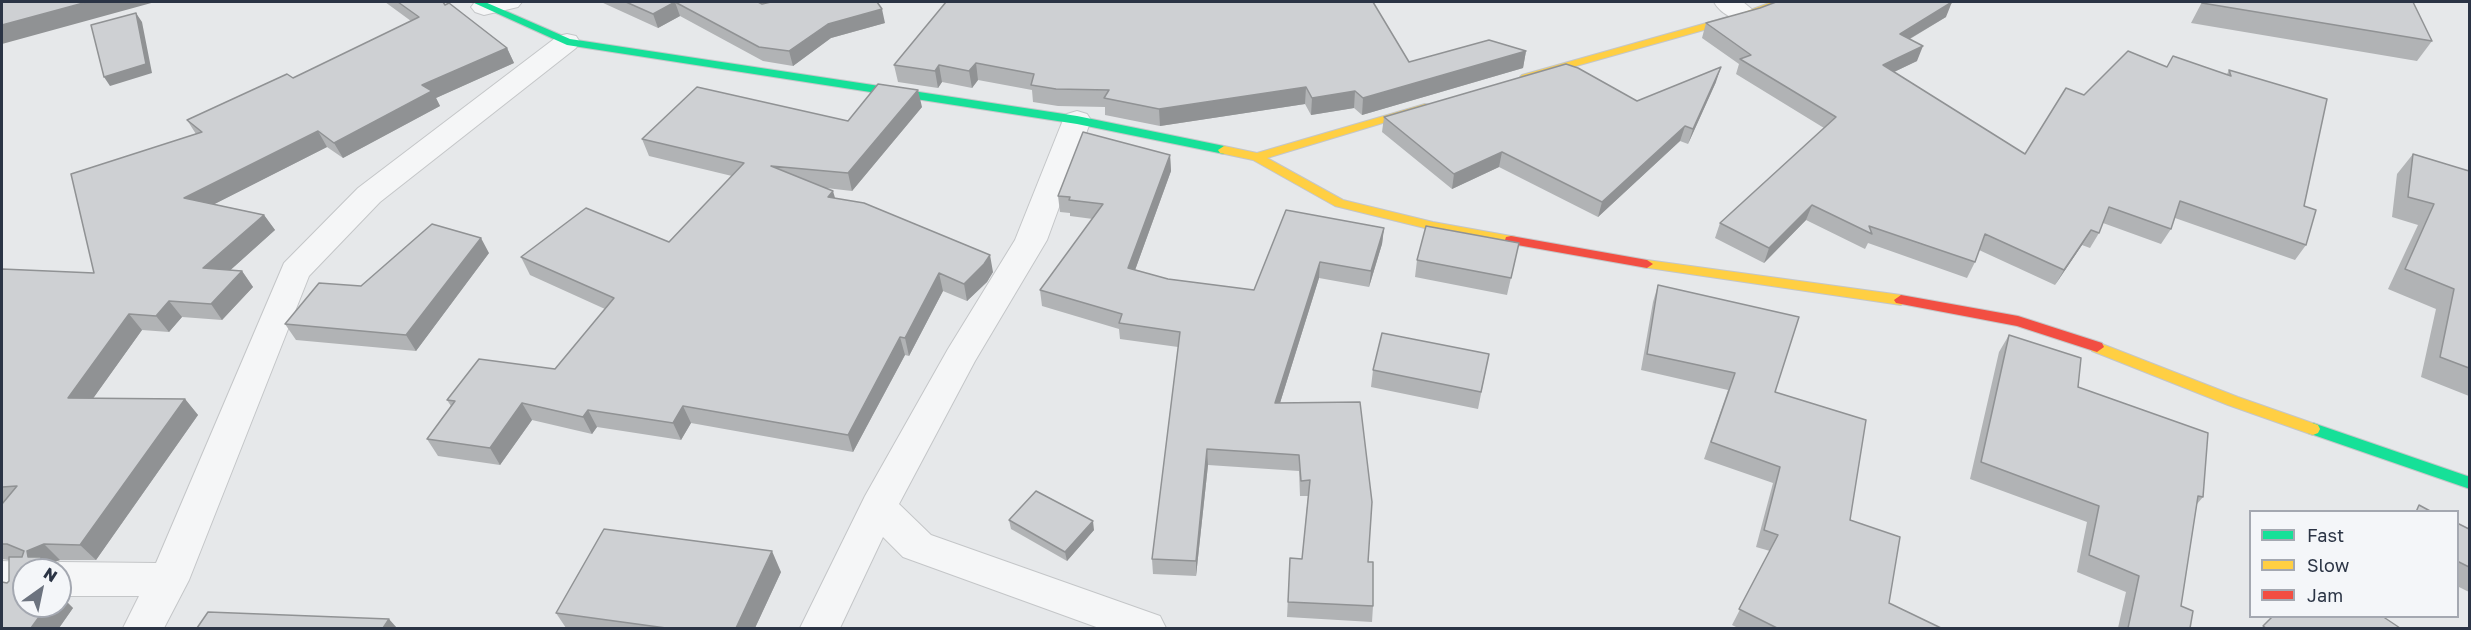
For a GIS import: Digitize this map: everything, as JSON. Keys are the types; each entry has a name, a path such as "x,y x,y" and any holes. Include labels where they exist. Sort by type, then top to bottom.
{"street":[{"path":"480,4 509,2"},
{"path":"1508,83 1736,8 1780,2"},
{"path":"480,4 567,42 1077,120 1257,157 1339,203 1434,226 1658,266 1891,298 2018,321 2118,354 2233,401 2469,483"},
{"path":"144,628 169,580 296,271 369,195 567,42"},
{"path":"1257,157 1439,103"},
{"path":"820,628 878,507 960,358 1031,240 1077,120"},
{"path":"878,507 917,546 1146,628"},
{"path":"72,579 169,580"}],"building":[{"path":"2,2 87,2 2,25"},
{"path":"398,2 443,2 445,5 449,3 507,48 422,85 432,91 334,143 318,131 184,198 264,215 203,268 242,271 211,304 169,301 156,316 129,314 68,398 185,399 80,545 44,544 27,551 28,557 41,558 12,558 12,618 38,618 31,628 2,628 2,582 9,581 9,557 22,557 24,551 2,544 2,504 17,486 2,487 2,269 94,273 71,174 202,132 187,120 287,74 293,78 419,17"},
{"path":"626,2 675,2 653,14"},
{"path":"675,2 758,2 762,4 771,2 877,2 882,9 828,24 789,51 759,47"},
{"path":"946,2 1373,2 1409,62 1489,40 1526,51 1363,98 1355,91 1312,98 1306,87 1159,109 1104,98 1109,90 1056,89 1031,85 1034,74 976,63 969,71 939,65 935,71 894,65"},
{"path":"1776,2 1952,2 1900,34 1923,46 1883,65 2025,154 2066,88 2084,95 2128,51 2167,67 2173,56 2231,76 2229,70 2327,99 2304,206 2316,210 2306,245 2180,201 2171,229 2109,207 2099,233 2091,230 2064,270 1985,234 1975,262 1869,226 1872,234 1812,205 1769,248 1720,223 1836,117 1740,59 1751,55 1706,23"},
{"path":"2413,2 2432,41 2202,3"},
{"path":"136,13 146,64 104,77 91,25"},
{"path":"1566,64 1578,68 1637,101 1721,67 1693,129 1685,126 1602,202 1502,152 1454,174 1384,117"},
{"path":"878,84 918,90 848,173 771,166 833,191 828,197 864,203 990,255 964,284 939,273 905,338 900,337 848,435 683,406 673,423 588,410 583,417 522,403 490,448 427,439 455,401 447,400 479,359 555,369 614,298 521,257 586,208 669,242 744,163 642,139 697,87 848,121"},
{"path":"1083,132 1170,155 1128,268 1168,279 1254,290 1286,210 1384,228 1371,271 1320,262 1275,403 1360,402 1372,502 1368,562 1373,562 1373,606 1288,602 1290,558 1302,559 1310,480 1301,481 1299,455 1207,449 1196,561 1152,559 1180,332 1119,323 1122,314 1040,290 1103,204 1069,200 1070,197 1058,196"},
{"path":"2413,154 2469,171 2469,368 2440,357 2454,289 2405,269 2434,204 2408,197"},
{"path":"432,224 481,238 406,335 285,324 319,283 361,286"},
{"path":"1426,226 1519,243 1511,278 1417,260"},
{"path":"1658,285 1799,317 1775,392 1866,420 1850,520 1900,537 1889,603 1941,628 1777,628 1739,609 1778,535 1764,530 1780,467 1711,442 1735,373 1647,354"},
{"path":"1382,333 1489,354 1481,392 1373,370"},
{"path":"2009,335 2081,358 2078,387 2208,433 2203,497 2198,496 2181,606 2193,611 2190,628 2128,628 2139,576 2089,555 2099,506 1981,462"},
{"path":"1036,491 1093,521 1065,552 1009,520"},
{"path":"2419,505 2428,510 2417,510"},
{"path":"2459,524 2469,529 2469,567 2459,562"},
{"path":"604,529 772,551 736,628 666,628 556,613"},
{"path":"208,612 389,619 383,628 197,628"},
{"path":"2271,618 2385,618 2400,628 2266,628 2263,626"}],"traffic: fast":[{"path":"477,2 567,42 1077,120 1224,150"},
{"path":"2313,429 2470,483"}],"traffic: slow":[{"path":"1526,77 1746,15 1780,2"},
{"path":"1224,150 1257,157 1425,107"},
{"path":"1257,157 1339,203 1433,226 1511,240"},
{"path":"1647,264 1901,300"},
{"path":"2097,347 2233,401 2313,429"}],"traffic: jam":[{"path":"1511,240 1647,264"},
{"path":"1901,300 2018,321 2097,347"}]}
